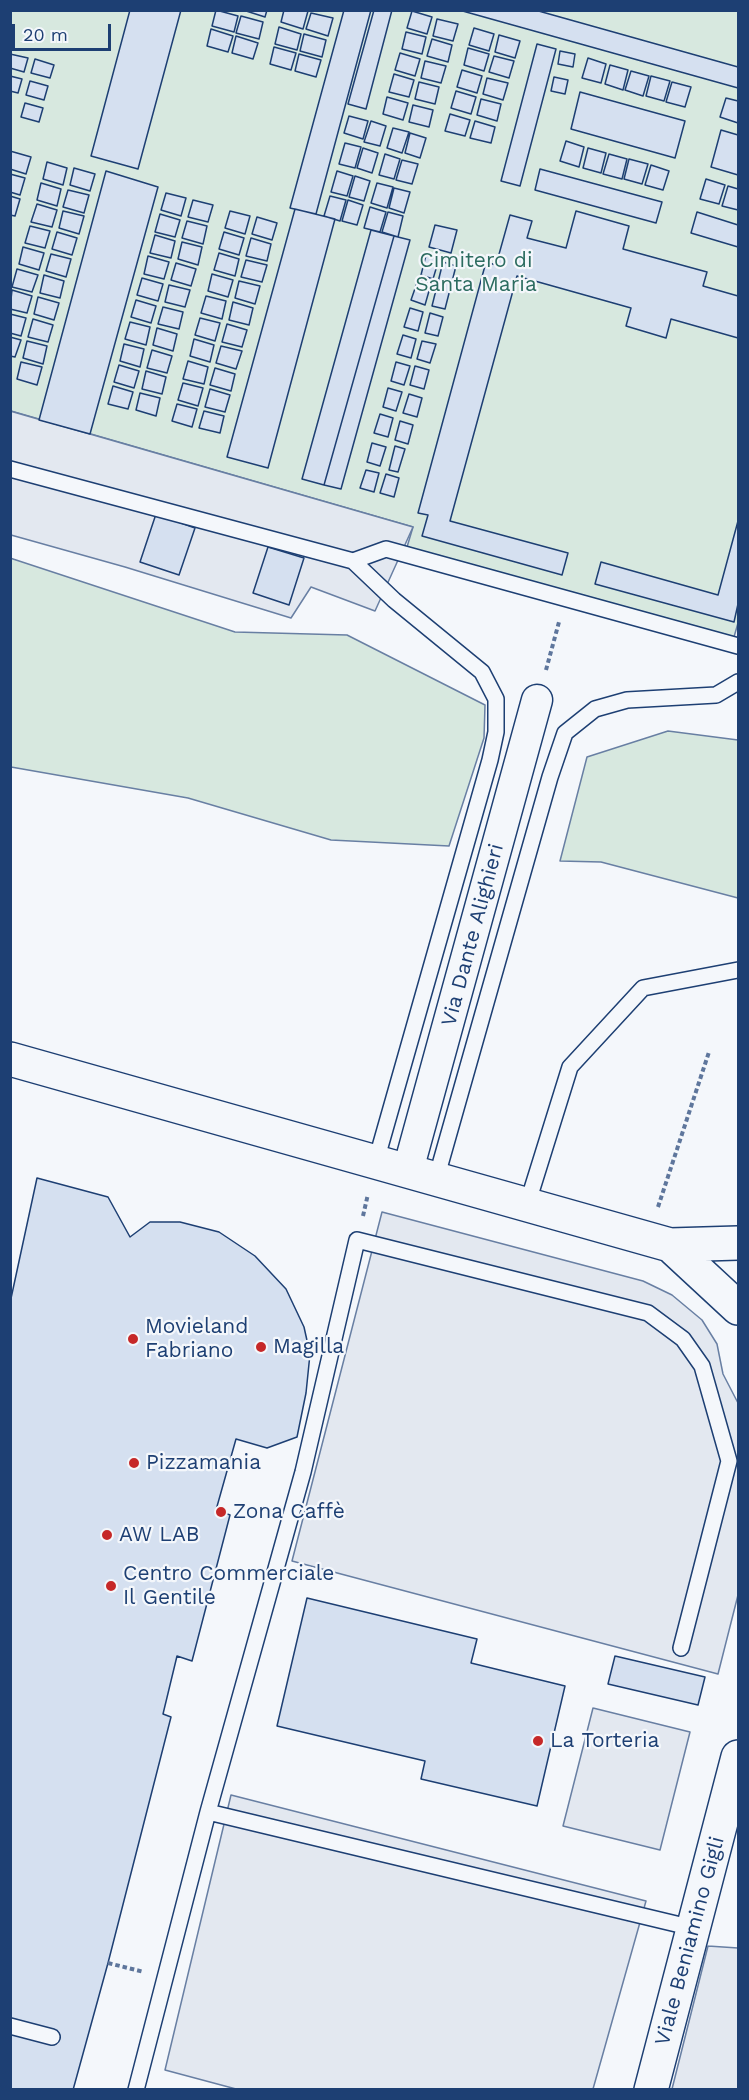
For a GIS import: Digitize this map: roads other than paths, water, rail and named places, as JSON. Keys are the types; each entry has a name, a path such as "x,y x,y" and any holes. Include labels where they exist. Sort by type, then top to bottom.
{"main road":[{"path":"10,1059 670,1245 738,1243"},
{"path":"670,1245 738,1308"},
{"name":"Viale Beniamino Gigli","path":"651,2090 738,1757"}],"street":[{"name":"Via Dante Alighieri","path":"422,1175 537,700"}],"lane":[{"path":"10,469 353,561 394,600 482,672 496,699 496,732 490,760 376,1161"},
{"path":"353,561 386,549 738,646"},
{"path":"422,1175 565,734 595,709 627,700 716,695 738,682"},
{"path":"527,1204 570,1067 643,988 738,970"},
{"path":"138,2089 208,1812 303,1472 357,1240 648,1313 683,1339 702,1366 729,1461 681,1648"},
{"path":"208,1812 693,1928"},
{"path":"10,2026 52,2037"}],"place":[{"name":"Movieland Fabriano","path":"133,1339"},
{"name":"Magilla","path":"261,1347"},
{"name":"Pizzamania","path":"134,1463"},
{"name":"Zona Caffè","path":"221,1512"},
{"name":"AW LAB","path":"107,1535"},
{"name":"Centro Commerciale Il Gentile","path":"111,1586"},
{"name":"La Torteria","path":"538,1741"}],"park label":[{"name":"Cimitero di Santa Maria","path":"476,273"}]}
